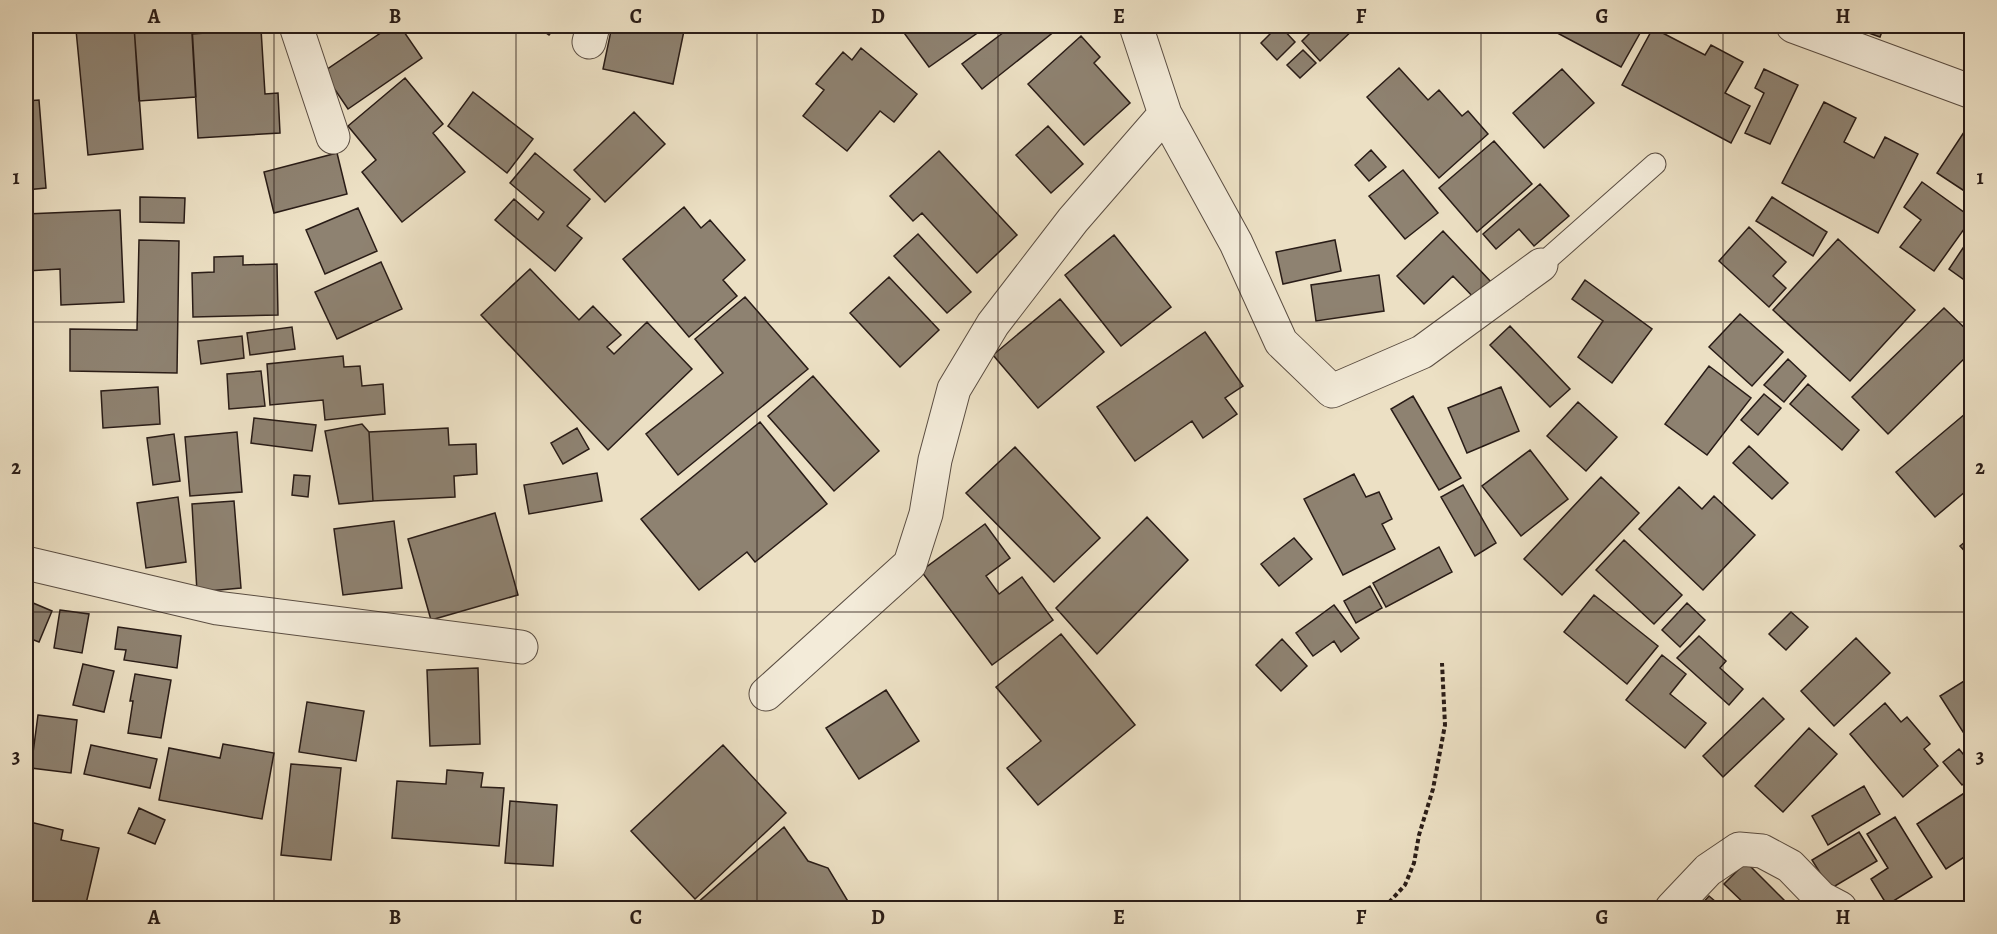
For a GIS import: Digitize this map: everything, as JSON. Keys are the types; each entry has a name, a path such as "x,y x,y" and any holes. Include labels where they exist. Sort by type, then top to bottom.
{"street":[{"path":"296,26 333,137"},
{"path":"1136,26 1165,114 1236,243 1281,342 1332,391 1422,352 1540,265"},
{"path":"1793,26 1971,92"},
{"path":"766,693 909,564 926,514 936,460 954,389 1000,315 1073,220 1165,114"},
{"path":"26,563 217,608 521,647"},
{"path":"1672,909 1708,870 1739,849 1762,851 1790,867 1821,898 1840,909"}],"lane":[{"path":"1540,265 1655,164"}],"path":[{"path":"1384,909 1405,885 1414,863 1419,835 1433,789 1445,725 1442,663"}],"building":[{"path":"134,26 143,149 88,155 76,30"},
{"path":"134,26 192,26 196,97 139,101"},
{"path":"391,26 400,26 422,58 348,109 323,72"},
{"path":"536,26 556,26 549,35"},
{"path":"612,26 685,26 673,84 603,69"},
{"path":"899,26 981,26 983,29 929,67"},
{"path":"1012,26 1060,27 982,89 962,64"},
{"path":"1278,26 1295,42 1277,60 1261,43"},
{"path":"1317,26 1356,27 1320,61 1302,41"},
{"path":"1550,26 1644,26 1621,67 1548,28"},
{"path":"1849,26 1884,26 1880,37"},
{"path":"1653,28 1705,55 1711,45 1743,62 1725,93 1750,106 1731,143 1622,85"},
{"path":"261,29 265,94 278,93 280,133 198,138 192,34"},
{"path":"1081,36 1100,57 1094,63 1130,103 1084,145 1028,84"},
{"path":"861,48 917,94 894,122 880,111 847,151 803,116 824,90 816,84 843,52 852,60"},
{"path":"1303,50 1316,63 1300,78 1287,65"},
{"path":"1399,68 1428,100 1439,90 1462,116 1468,111 1488,134 1439,178 1367,97"},
{"path":"1562,69 1594,103 1544,148 1513,113"},
{"path":"1764,69 1798,85 1770,144 1745,133 1764,93 1755,88"},
{"path":"405,78 443,124 433,133 465,172 402,222 362,172 376,160 348,126"},
{"path":"473,92 533,139 507,173 448,126"},
{"path":"39,100 46,188 26,190 26,101"},
{"path":"1824,102 1856,118 1844,142 1874,158 1885,137 1918,154 1878,233 1782,183"},
{"path":"634,112 665,144 605,202 574,170"},
{"path":"1048,126 1083,164 1051,193 1016,155"},
{"path":"1968,126 1972,129 1972,196 1937,173"},
{"path":"1494,141 1532,184 1477,232 1439,188"},
{"path":"1371,150 1386,167 1369,181 1355,165"},
{"path":"939,151 1017,235 977,273 922,213 913,221 890,196"},
{"path":"337,153 347,194 274,213 264,172"},
{"path":"535,153 590,199 567,226 582,238 555,271 495,220 514,199 538,220 544,212 510,183"},
{"path":"1403,170 1438,213 1405,239 1369,196"},
{"path":"1922,182 1972,218 1934,271 1900,247 1921,220 1904,207"},
{"path":"1540,184 1569,216 1534,246 1519,229 1496,249 1483,234"},
{"path":"140,197 185,198 184,223 140,222"},
{"path":"1772,197 1827,232 1813,256 1756,221"},
{"path":"684,207 701,228 710,220 745,260 723,280 737,296 689,337 623,259"},
{"path":"358,208 377,251 325,274 306,230"},
{"path":"120,210 124,302 61,305 60,269 27,271 26,214"},
{"path":"1749,227 1786,262 1773,276 1786,288 1769,307 1719,261"},
{"path":"1443,231 1493,284 1477,301 1453,276 1424,304 1397,276"},
{"path":"918,234 971,292 947,313 894,256"},
{"path":"1114,235 1171,307 1121,346 1065,275"},
{"path":"1838,239 1915,310 1850,381 1773,310"},
{"path":"139,240 179,241 177,373 70,371 70,329 137,330"},
{"path":"1335,240 1341,271 1283,284 1276,252"},
{"path":"1967,242 1972,245 1972,282 1970,284 1949,269"},
{"path":"243,256 243,265 277,264 278,315 193,317 192,273 214,272 214,257"},
{"path":"381,262 402,309 337,339 315,292"},
{"path":"530,269 579,320 593,306 621,335 607,347 614,354 647,322 692,369 608,450 481,315"},
{"path":"1379,275 1384,311 1316,321 1311,285"},
{"path":"889,277 939,330 900,367 850,313"},
{"path":"1585,280 1652,329 1612,383 1578,357 1603,321 1572,299"},
{"path":"745,297 808,369 678,475 646,434 723,373 695,339"},
{"path":"1060,299 1104,352 1038,408 993,355"},
{"path":"1944,308 1972,335 1972,351 1888,434 1852,397"},
{"path":"1740,314 1783,352 1752,386 1709,347"},
{"path":"1510,326 1570,389 1550,407 1490,345"},
{"path":"292,327 295,349 250,355 247,333"},
{"path":"1205,332 1243,386 1225,398 1237,414 1203,438 1192,421 1135,461 1097,407"},
{"path":"242,336 244,358 201,364 198,341"},
{"path":"343,356 344,367 360,366 362,386 383,384 385,414 325,420 323,400 270,405 267,364"},
{"path":"1788,359 1806,376 1784,402 1764,385"},
{"path":"1709,366 1751,398 1707,455 1665,424"},
{"path":"261,371 265,406 229,409 227,374"},
{"path":"813,376 879,451 834,491 768,416"},
{"path":"1808,384 1859,430 1842,450 1790,404"},
{"path":"158,387 160,424 103,428 101,391"},
{"path":"1501,387 1519,431 1467,453 1448,408"},
{"path":"1764,394 1781,408 1758,435 1741,420"},
{"path":"1413,396 1461,478 1439,490 1391,409"},
{"path":"1578,402 1617,437 1586,471 1547,436"},
{"path":"1972,408 1972,486 1935,517 1896,472"},
{"path":"254,418 316,425 312,451 251,443"},
{"path":"760,422 827,504 755,562 747,552 699,590 641,519"},
{"path":"362,424 369,432 373,501 339,504 325,431"},
{"path":"448,428 449,445 476,444 477,474 454,476 455,497 373,501 369,432"},
{"path":"577,428 589,449 563,464 551,443"},
{"path":"237,432 242,492 190,496 185,437"},
{"path":"174,434 180,481 153,485 147,438"},
{"path":"1749,446 1788,483 1772,499 1733,463"},
{"path":"1015,447 1100,538 1054,582 966,493"},
{"path":"1530,450 1568,499 1521,536 1482,486"},
{"path":"597,473 602,501 529,514 524,485"},
{"path":"1354,474 1366,497 1379,492 1392,519 1382,524 1395,549 1343,575 1304,499"},
{"path":"294,475 310,476 308,497 292,495"},
{"path":"1601,477 1639,513 1562,595 1524,559"},
{"path":"1463,485 1496,543 1475,556 1441,497"},
{"path":"1679,487 1702,509 1714,496 1755,535 1703,590 1639,529"},
{"path":"178,497 186,562 146,568 137,503"},
{"path":"234,501 241,588 197,592 192,504"},
{"path":"495,513 518,595 431,620 408,539"},
{"path":"1147,517 1188,560 1097,654 1056,608"},
{"path":"394,521 402,588 343,595 334,529"},
{"path":"985,524 1010,558 986,576 999,594 1022,577 1053,620 992,665 921,571"},
{"path":"1972,536 1972,559 1960,546"},
{"path":"1294,538 1312,559 1279,586 1261,564"},
{"path":"1624,540 1682,595 1654,624 1596,570"},
{"path":"1439,547 1452,572 1386,607 1373,583"},
{"path":"1370,586 1382,608 1356,623 1344,601"},
{"path":"1594,595 1658,646 1627,684 1564,632"},
{"path":"26,600 52,611 39,642 26,637"},
{"path":"1687,603 1705,620 1680,647 1662,630"},
{"path":"1334,605 1359,638 1341,652 1334,641 1313,656 1296,633"},
{"path":"60,610 89,614 82,653 54,648"},
{"path":"1791,612 1808,627 1786,650 1769,634"},
{"path":"118,627 181,636 177,668 124,660 126,650 115,649"},
{"path":"1061,634 1135,725 1038,805 1007,768 1041,741 996,687"},
{"path":"1699,636 1726,661 1720,668 1743,689 1729,705 1677,658"},
{"path":"1856,638 1890,673 1834,726 1801,691"},
{"path":"1282,639 1307,666 1281,691 1256,665"},
{"path":"1662,655 1686,674 1670,694 1706,723 1685,748 1626,700"},
{"path":"83,664 114,671 104,712 73,705"},
{"path":"478,668 480,744 430,746 427,670"},
{"path":"135,674 171,680 161,738 128,733"},
{"path":"1972,676 1972,746 1940,696"},
{"path":"886,690 919,741 859,779 826,728"},
{"path":"1763,698 1784,719 1723,777 1703,756"},
{"path":"307,702 364,711 356,761 299,752"},
{"path":"1885,703 1901,722 1907,717 1930,744 1924,749 1938,766 1903,797 1850,734"},
{"path":"38,715 77,720 71,773 31,768"},
{"path":"1809,728 1837,754 1783,812 1755,786"},
{"path":"223,744 274,753 262,819 159,800 169,748 220,758"},
{"path":"91,745 157,759 150,788 84,774"},
{"path":"723,745 786,813 695,899 631,831"},
{"path":"1959,749 1972,765 1972,777 1962,785 1943,762"},
{"path":"291,764 341,768 331,860 281,855"},
{"path":"447,770 483,773 481,787 504,788 499,846 392,838 397,781 446,784"},
{"path":"1864,786 1880,814 1828,845 1812,816"},
{"path":"1972,788 1972,852 1946,869 1917,824"},
{"path":"510,801 557,805 553,866 505,863"},
{"path":"139,808 165,820 155,844 128,833"},
{"path":"1895,817 1932,877 1887,905 1871,879 1888,868 1867,834"},
{"path":"26,821 63,830 61,840 99,848 85,908 26,908"},
{"path":"784,827 808,861 828,868 852,908 697,908 695,905"},
{"path":"1859,832 1877,861 1830,889 1812,860"},
{"path":"1746,862 1790,906 1788,908 1749,908 1724,884"},
{"path":"1709,896 1723,908 1698,908"}]}
